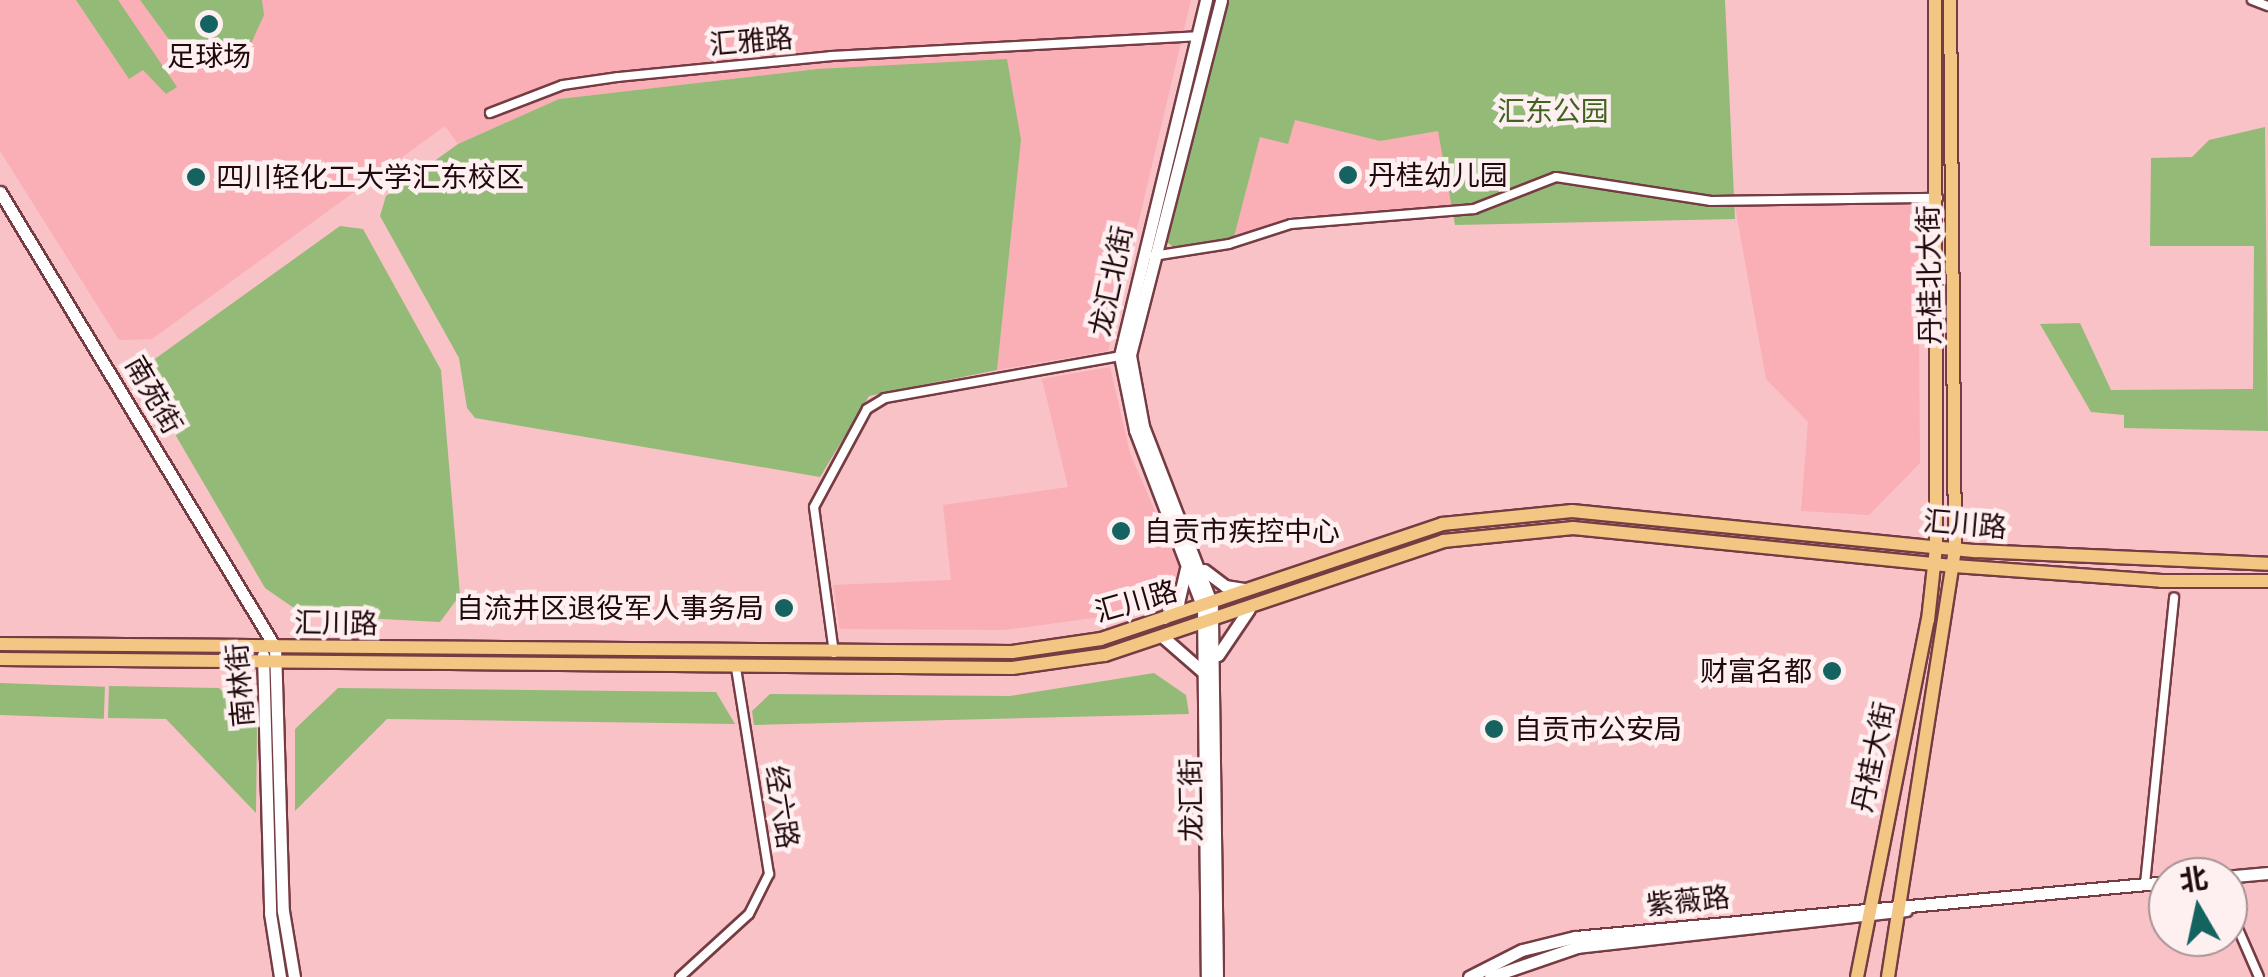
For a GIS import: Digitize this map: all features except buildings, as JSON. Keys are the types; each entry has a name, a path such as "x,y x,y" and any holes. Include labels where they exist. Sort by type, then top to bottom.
{"main road":[{"name":"龙汇北街","path":"1190,558 1134,430 1120,356 1206,0"},
{"name":"龙汇北街","path":"1208,624 1208,606 1143,426 1130,355 1220,0"},
{"name":"丹桂北大街","path":"1935,0 1936,547"},
{"name":"丹桂北大街","path":"1888,977 1956,548 1950,0"},
{"name":"南苑街","path":"0,192 259,626"},
{"name":"汇川路","path":"0,644 1012,652 1101,639 1442,524 1572,511 1936,547 2268,564"},
{"name":"汇川路","path":"0,659 1012,668 1105,655 1208,624 1443,542 1573,528 1954,566 2268,581"},
{"name":"丹桂大街","path":"1857,977 1936,547"},
{"path":"1162,620 1178,603 1190,558 1224,586 1254,589"},
{"path":"1162,637 1208,671 1220,645 1249,610"},
{"name":"龙汇街","path":"1207,977 1208,624"},
{"name":"南林街","path":"259,626 272,662 283,911 294,977"},
{"name":"南林街","path":"272,662 270,912 280,977"},
{"name":"龙汇街","path":"1208,671 1218,977"},
{"name":"紫薇路","path":"1490,977 1577,947 1900,908 2148,884"},
{"name":"紫薇路","path":"1469,977 1522,950 1575,937 1866,912"}],"street":[{"path":"2252,0 2268,6"},
{"name":"汇雅路","path":"490,113 563,85 618,76 831,56 1023,50 1197,36"},
{"path":"1153,256 1229,244 1291,224 1474,209 1556,178 1710,201 1938,198"},
{"path":"834,653 814,507 867,409 885,398 1120,356"},
{"path":"2145,884 2174,597"},
{"name":"经六路","path":"680,977 748,914 769,874 736,668"},
{"path":"2248,952 2259,977"}],"shaded area":[{"name":"四川轻化工大学汇东校区","path":"0,0 1191,0 1108,351 997,370 1021,140 817,69 559,99 458,144 445,126 152,339 119,340 0,151"},
{"name":"丹桂幼儿园","path":"1295,120 1380,141 1439,130 1452,206 1290,217 1234,237 1260,136"},
{"path":"1918,204 1920,463 1869,515 1801,511 1808,422 1766,379 1735,206"},
{"path":"1110,367 1130,453 1182,574 1179,582 1142,605 1101,617 1004,630 840,629 833,585 951,580 943,505 1068,487 1042,379"}],"green space":[{"path":"76,0 118,0 177,87 166,94 143,70 129,79"},
{"name":"足球场","path":"140,0 262,0 264,15 249,48 235,59 199,63 179,53"},
{"name":"汇东公园","path":"1229,0 1725,0 1735,219 1455,225 1438,131 1380,141 1295,120 1288,144 1260,137 1234,237 1174,248 1165,240"},
{"path":"1007,59 1021,140 997,370 869,396 820,477 475,418 467,408 459,358 380,216 386,196 458,144 559,99 817,69"},
{"path":"2265,127 2268,431 2124,428 2124,415 2091,412 2040,324 2080,323 2111,390 2253,389 2254,246 2150,246 2151,158 2192,157 2209,140"},
{"path":"340,226 363,229 441,370 460,595 440,622 304,615 265,588 148,388 152,361"},
{"path":"1154,673 1186,695 1189,714 754,725 752,711 770,694 1010,696"},
{"path":"0,683 105,687 104,719 0,715"},
{"path":"109,686 219,688 257,727 256,813 166,719 108,718"},
{"path":"338,688 716,692 735,724 387,719 295,811 295,729"}],"place":[{"name":"足球场","path":"209,24"},
{"name":"丹桂幼儿园","path":"1348,175"},
{"name":"四川轻化工大学汇东校区","path":"196,177"},
{"name":"自贡市疾控中心","path":"1121,531"},
{"name":"自流井区退役军人事务局","path":"784,608"},
{"name":"财富名都","path":"1832,671"},
{"name":"自贡市公安局","path":"1494,729"}]}
